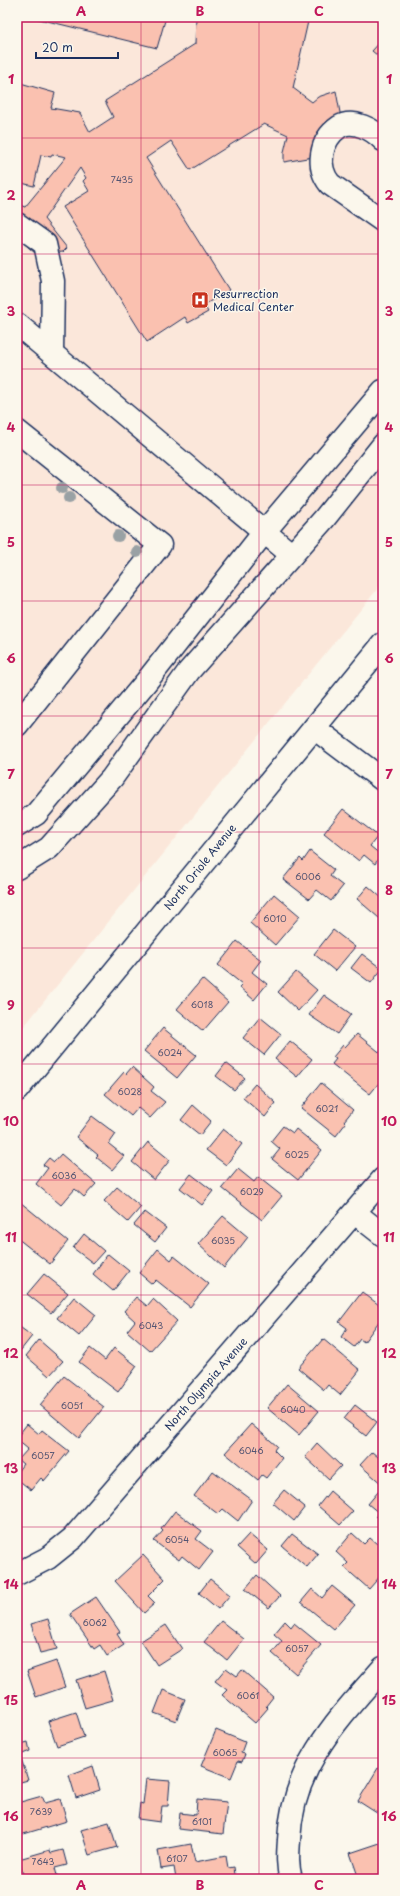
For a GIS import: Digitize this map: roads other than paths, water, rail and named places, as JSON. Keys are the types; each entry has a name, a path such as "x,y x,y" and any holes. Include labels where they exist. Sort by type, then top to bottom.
{"street":[{"path":"383,140 366,127 349,124 340,127 331,136 320,159 324,177 330,184 383,222"},
{"path":"17,224 45,244 53,281 52,353"},
{"path":"17,324 292,555"},
{"path":"17,826 36,814 146,682 265,531 383,392"},
{"path":"17,431 160,545 17,725"},
{"path":"17,868 49,848 112,778 189,671 324,519 383,445"},
{"name":"North Oriole Avenue","path":"17,1090 383,644"},
{"path":"314,728 383,780"},
{"name":"North Olympia Avenue","path":"17,1574 48,1558 73,1538 383,1179"},
{"path":"355,1213 383,1235"},
{"path":"291,1879 287,1869 290,1823 297,1792 312,1760 332,1726 383,1668"}],"place":[{"name":"Resurrection Medical Center","path":"200,300"}]}
